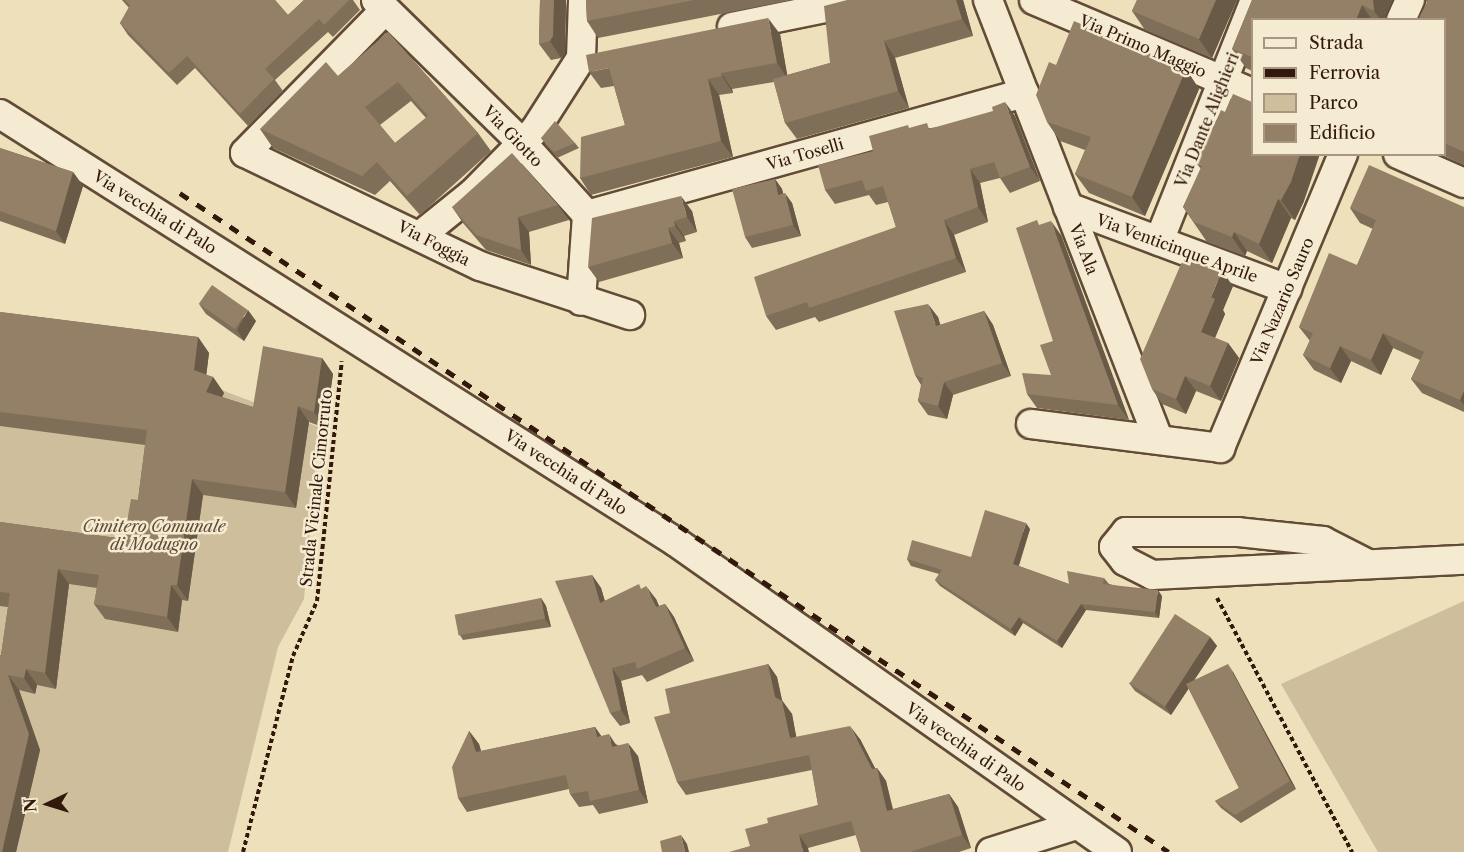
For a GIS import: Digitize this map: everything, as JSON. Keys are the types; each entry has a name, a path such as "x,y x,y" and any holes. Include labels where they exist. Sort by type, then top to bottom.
{"street":[{"path":"421,236 472,193 535,130 592,56 583,0"},
{"path":"706,32 865,0"},
{"name":"Via Ala","path":"988,0 1158,439"},
{"name":"Via Primo Maggio","path":"1034,0 1251,93"},
{"name":"Via Dante Alighieri","path":"1159,241 1255,0"},
{"path":"1402,18 1410,0"},
{"name":"Via Giotto","path":"381,5 522,143 586,215"},
{"name":"Via Foggia","path":"381,5 245,153 480,266 581,301 630,315"},
{"name":"Via Toselli","path":"586,215 1024,93"},
{"name":"Via vecchia di Palo","path":"0,114 676,542 1117,852"},
{"name":"Via Nazario Sauro","path":"1158,439 1220,448 1342,156"},
{"path":"1403,156 1464,183"},
{"name":"Via Venticinque Aprile","path":"1068,207 1287,289"},
{"path":"581,301 586,215"},
{"path":"1031,424 1158,439"},
{"path":"1366,563 1323,541 1238,532 1126,532 1114,547 1125,561 1152,575 1464,560"},
{"path":"991,852 1076,825"}],"path":[{"name":"Strada Vicinale Cimorruto","path":"243,852 292,656 317,601 345,331"},
{"path":"1204,573 1352,852"}],"green space":[{"name":"Cimitero Comunale di Modugno","path":"0,324 207,350 203,383 319,427 304,599 278,647 228,852 0,852"},
{"path":"1464,601 1464,852 1378,852 1281,684"}],"building":[{"path":"125,0 275,0 288,15 304,0 349,0 324,25 319,19 265,69 274,79 240,114 187,56 169,73 120,23 130,5"},
{"path":"540,0 554,0 553,36 550,41 539,44"},
{"path":"586,0 694,0 587,21"},
{"path":"847,0 956,0 962,19 884,41 898,91 785,123 773,79 830,63 824,6"},
{"path":"1137,0 1216,0 1199,39 1132,11"},
{"path":"1252,0 1373,0 1374,11 1362,5 1357,18 1251,18 1251,57 1232,49"},
{"path":"1428,0 1464,0 1464,152 1446,144 1446,18 1419,18"},
{"path":"768,18 777,63 721,73 722,76 708,79 721,141 580,178 581,137 625,125 609,68 589,72 586,55"},
{"path":"1074,21 1186,69 1132,197 1075,174 1091,137 1047,122 1036,95 1049,62 1056,65"},
{"path":"388,32 478,133 407,196 377,162 362,176 260,129 326,62 338,76","holes":["398,82 428,116 395,143 365,107"]},
{"path":"1233,94 1251,102 1251,156 1299,156 1291,182 1281,200 1278,199 1259,244 1234,232 1232,237 1194,222 1183,207 1202,165 1196,163 1221,110 1225,112"},
{"path":"1005,102 1030,167 1000,178 994,162 970,169 978,207 944,220 956,258 809,308 807,302 766,316 754,277 896,227 883,186 866,191 862,180 825,190 818,165 873,151 869,136 908,125 909,128 927,123 929,129 993,111 992,107"},
{"path":"555,121 575,143 554,152 541,138"},
{"path":"0,148 73,172 56,231 0,211"},
{"path":"512,153 558,205 518,217 521,250 476,235 452,207"},
{"path":"1369,165 1464,207 1464,391 1460,400 1411,379 1424,352 1383,333 1371,360 1340,346 1330,368 1303,355 1313,333 1299,327 1329,253 1357,265 1376,220 1350,208"},
{"path":"775,179 778,195 785,193 793,225 745,237 732,189"},
{"path":"681,196 687,217 674,221 675,226 668,228 672,243 588,267 592,218"},
{"path":"1037,220 1039,225 1051,221 1118,405 1027,394 1022,373 1051,375 1040,345 1053,341 1016,228"},
{"path":"1184,257 1222,271 1211,297 1215,299 1201,332 1228,343 1210,386 1185,376 1176,399 1152,389 1140,359"},
{"path":"212,285 248,310 235,329 199,304"},
{"path":"928,304 936,326 984,311 1002,363 944,382 938,406 918,401 923,378 915,375 894,311"},
{"path":"0,312 198,337 194,370 213,377 206,392 253,407 263,346 322,358 314,412 298,406 285,492 192,479 177,585 171,585 167,617 94,604 99,575 58,569 45,673 26,669 24,678 8,675 29,734 2,852 0,852 0,655 10,593 0,592 0,522 124,539 131,499 138,500 147,430 0,412"},
{"path":"985,510 1026,523 1013,564 1069,584 1067,571 1104,578 1103,584 1158,590 1155,612 1081,604 1057,641 1019,617 1011,629 935,580 942,570 907,559 912,540 971,557"},
{"path":"592,575 600,603 639,584 641,589 646,586 656,607 665,604 685,648 637,669 635,662 612,668 621,710 610,713 555,581"},
{"path":"541,598 545,619 459,635 455,615"},
{"path":"1175,614 1210,637 1165,706 1130,684"},
{"path":"768,664 775,697 782,701 790,738 850,726 872,769 877,768 887,811 949,794 962,835 910,852 861,852 851,821 799,835 803,852 729,852 750,846 745,829 768,823 767,818 818,805 809,755 677,782 654,717 670,713 665,689"},
{"path":"1228,664 1290,781 1235,815 1215,801 1239,788 1186,684"},
{"path":"595,727 597,737 609,734 612,747 628,743 639,790 590,801 588,791 570,794 566,775 458,798 452,767 469,731 476,752"},
{"path":"681,835 685,852 662,852 660,841"}],"railway":[{"path":"180,193 1169,852"}]}
